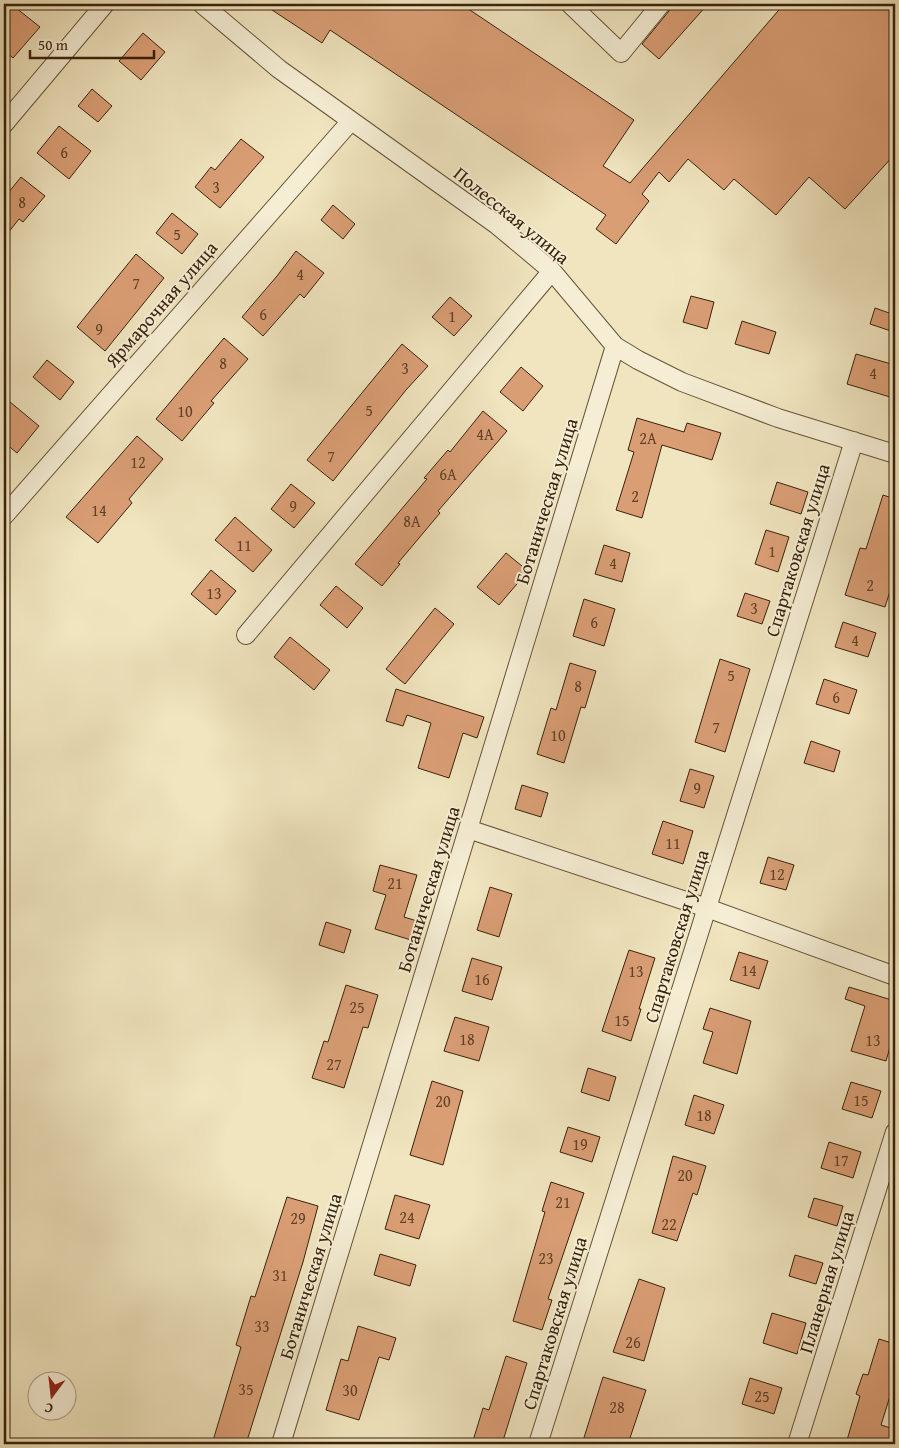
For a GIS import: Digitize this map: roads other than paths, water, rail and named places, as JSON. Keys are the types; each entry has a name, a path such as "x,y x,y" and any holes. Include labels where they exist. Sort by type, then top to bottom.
{"street":[{"path":"4,124 105,4"},
{"name":"Полесская улица","path":"202,4 279,69 497,226 552,270 615,346 682,382 778,418 895,454"},
{"path":"570,4 621,53 661,4"},
{"name":"Ярмарочная улица","path":"4,516 351,121"},
{"path":"246,635 552,270"},
{"name":"Ботаническая улица","path":"281,1444 615,346"},
{"name":"Спартаковская улица","path":"538,1444 854,441"},
{"path":"468,829 707,908 895,976"},
{"name":"Планерная улица","path":"797,1444 895,1132"}]}
